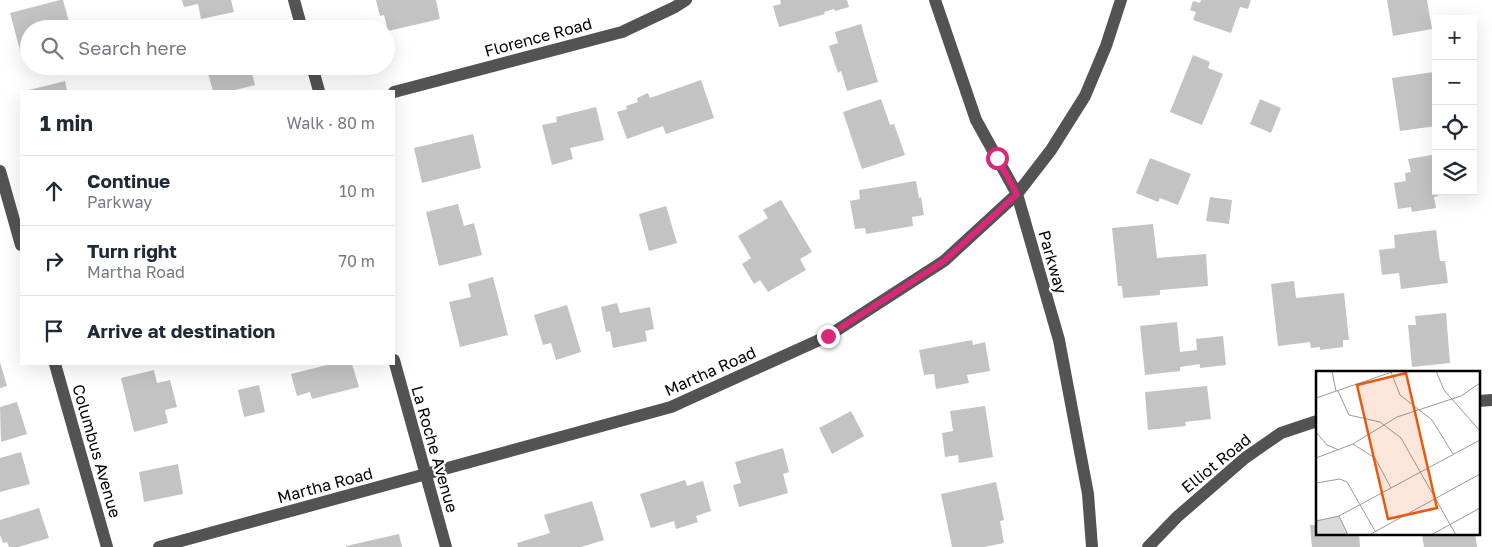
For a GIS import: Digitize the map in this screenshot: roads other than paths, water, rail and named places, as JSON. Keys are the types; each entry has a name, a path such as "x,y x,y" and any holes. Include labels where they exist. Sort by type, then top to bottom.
{"street":[{"path":"294,0 300,20"},
{"name":"Florence Road","path":"395,92 622,32 686,0"},
{"name":"Parkway","path":"935,0 976,120 1017,194 1059,340 1088,494 1092,547"},
{"name":"Martha Road","path":"159,547 671,407 828,336 944,261 1017,194 1051,150 1085,96 1106,46 1120,0"},
{"path":"315,75 320,90"},
{"path":"0,170 20,241"},
{"name":"La Roche Avenue","path":"395,364 446,547"},
{"name":"Columbus Avenue","path":"55,365 107,547"},
{"name":"Elliot Road","path":"1148,547 1177,517 1245,458 1281,433 1316,421"}]}
